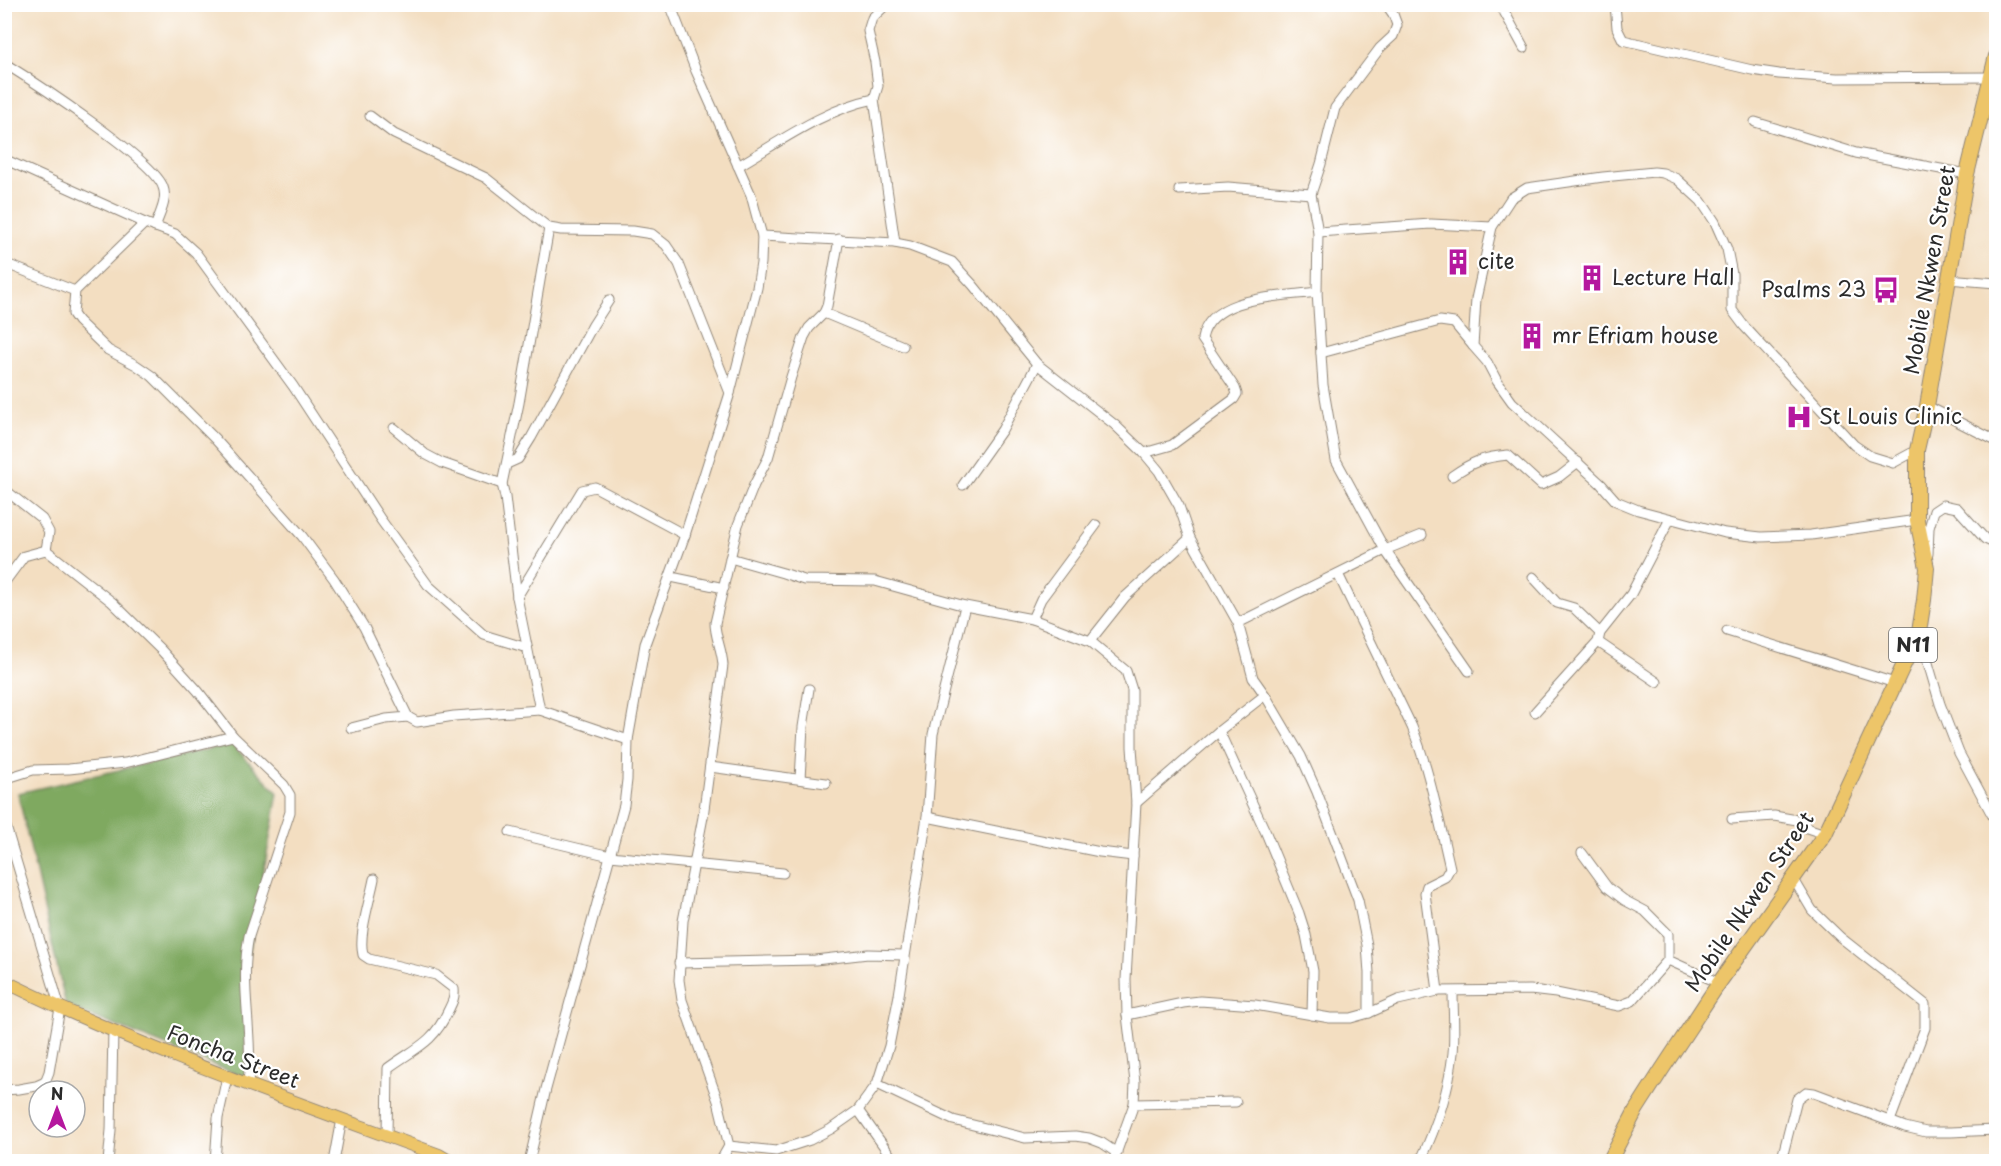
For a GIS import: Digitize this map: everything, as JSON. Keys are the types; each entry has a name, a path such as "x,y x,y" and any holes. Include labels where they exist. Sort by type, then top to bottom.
{"highway":[{"name":"Mobile Nkwen Street","path":"1609,1161 1636,1110 1719,983 1824,834 1919,632 1927,568 1917,520 1917,450 1927,406 1967,174 1996,56"}],"main road":[{"name":"Foncha Street","path":"4,981 60,1008 227,1077 451,1161"}],"street":[{"path":"529,1161 546,1089 624,805 628,740 645,644 671,577 730,393 757,288 761,263 762,236 751,195 696,71 670,4"},
{"path":"887,4 872,18 868,31 875,62 878,86 874,99 895,243"},
{"path":"1386,4 1393,14 1396,25 1393,36 1380,48 1335,108 1322,164 1311,194 1318,232 1317,292 1323,385 1336,460 1385,550 1469,671"},
{"path":"1500,4 1524,48"},
{"path":"1615,4 1617,28 1623,40 1752,70 1837,78 1991,77"},
{"path":"4,63 34,81 152,170 164,191 164,200 155,227"},
{"path":"738,166 821,118 855,103 874,99"},
{"path":"370,116 394,134 486,178 549,228 633,231 652,234 666,245 679,264 730,393"},
{"path":"1755,122 1856,153 1967,174"},
{"path":"4,159 145,223 176,234 196,253 293,386 381,520 428,585 484,635 527,648"},
{"path":"1473,346 1476,299 1492,227 1511,198 1527,188 1603,177 1663,173 1677,179 1701,201 1715,222 1727,249 1732,274 1732,310 1744,326 1854,445 1870,456 1893,463 1917,450"},
{"path":"1179,190 1228,187 1311,194"},
{"path":"145,223 75,291 73,314 108,350 152,376 215,439 302,536 334,579 364,627 408,717"},
{"path":"1318,232 1431,224 1492,227"},
{"path":"540,710 517,597 502,484 519,403 549,228"},
{"path":"762,236 895,243 910,246 952,262 1037,364 1115,425 1159,471 1179,506 1190,538 1238,623 1253,678 1301,756 1317,792 1358,900 1367,945 1369,1013"},
{"path":"720,1161 729,1146 718,1101 682,1000 679,980 683,921 703,817 723,664 715,623 738,525 772,446 790,377 804,337 827,306 839,239"},
{"path":"4,262 75,291"},
{"path":"1948,279 1996,283"},
{"path":"1144,453 1172,445 1185,437 1234,399 1237,394 1202,339 1204,327 1213,317 1224,309 1253,300 1317,292"},
{"path":"507,464 518,459 609,300"},
{"path":"824,313 903,346"},
{"path":"1321,353 1424,324 1440,321 1454,323 1487,362 1512,402 1578,462 1616,501 1670,519 1725,532 1761,537 1811,535 1917,520"},
{"path":"963,485 1002,430 1037,364"},
{"path":"1927,406 1996,441"},
{"path":"394,428 425,454 442,463 502,484"},
{"path":"1452,476 1472,462 1508,455 1541,485 1559,477 1578,462"},
{"path":"517,597 582,490 595,487 685,535"},
{"path":"4,489 42,519 49,532 46,550"},
{"path":"1927,568 1931,520 1934,511 1943,505 1957,508 1985,539 1996,544"},
{"path":"1535,712 1599,638 1631,594 1670,519"},
{"path":"1032,619 1041,599 1095,525"},
{"path":"1238,623 1385,550 1422,535"},
{"path":"1090,640 1125,597 1190,538"},
{"path":"4,583 24,556 46,550"},
{"path":"46,550 105,596 161,650 198,691 233,736 284,785 290,795 290,812 249,936 246,954 244,970 249,1023 248,1083"},
{"path":"730,558 804,580 875,581 965,606 1032,619 1090,640 1126,671 1132,690 1132,747 1136,803 1126,952 1127,1015 1135,1082 1134,1104 1115,1157 1102,1143 1089,1138 1075,1136 1025,1138 953,1120 877,1084"},
{"path":"1338,574 1412,727 1436,808 1450,868 1445,878 1427,886 1425,893 1438,991"},
{"path":"671,577 724,588"},
{"path":"1533,577 1557,603 1574,608 1599,638 1657,682"},
{"path":"729,1146 776,1151 810,1140 831,1129 858,1110 877,1084 894,1021 927,818 933,734 965,606"},
{"path":"1727,631 1895,683"},
{"path":"1919,632 1940,704 1959,753 1996,822"},
{"path":"800,779 803,727 809,689"},
{"path":"1136,803 1219,731 1265,695"},
{"path":"351,728 386,719 408,717 417,722 454,716 540,710 628,740"},
{"path":"1219,731 1266,833 1299,913 1313,971 1311,1015"},
{"path":"4,779 33,770 125,763 233,736"},
{"path":"710,767 826,783"},
{"path":"1732,819 1774,816 1797,820 1808,828 1824,834"},
{"path":"927,818 1100,852 1133,856"},
{"path":"4,820 60,1008 50,1072 45,1082 36,1086 4,1090"},
{"path":"510,831 610,856 783,873"},
{"path":"1127,1015 1200,1001 1256,1005 1330,1018 1351,1018 1398,1000 1438,991 1530,990 1619,1006 1632,1001 1668,960 1668,934 1645,911 1624,900 1607,887 1582,853"},
{"path":"1793,878 1812,910 1840,937 1925,1004 1925,1028 1890,1121"},
{"path":"374,879 364,928 361,950 363,955 369,959 436,975 454,989 454,997 443,1024 433,1036 423,1046 388,1068 387,1136"},
{"path":"679,963 815,960 868,954 904,955"},
{"path":"1668,960 1719,983"},
{"path":"1420,1161 1442,1107 1449,1078 1453,1052 1453,992"},
{"path":"108,1161 111,1130 113,1030"},
{"path":"215,1161 219,1118 227,1077"},
{"path":"1781,1161 1797,1099 1806,1092 1926,1132 1996,1130"},
{"path":"1134,1104 1236,1102"},
{"path":"858,1110 895,1161"},
{"path":"334,1161 342,1119"}],"green space":[{"path":"232,744 278,793 245,975 246,1078 66,1006 18,793"}],"place":[{"name":"cite","path":"1458,262"},
{"name":"Lecture Hall","path":"1592,278"},
{"name":"Psalms 23","path":"1886,290"},
{"name":"mr Efriam house","path":"1532,336"},
{"name":"St Louis Clinic","path":"1799,417"}]}
